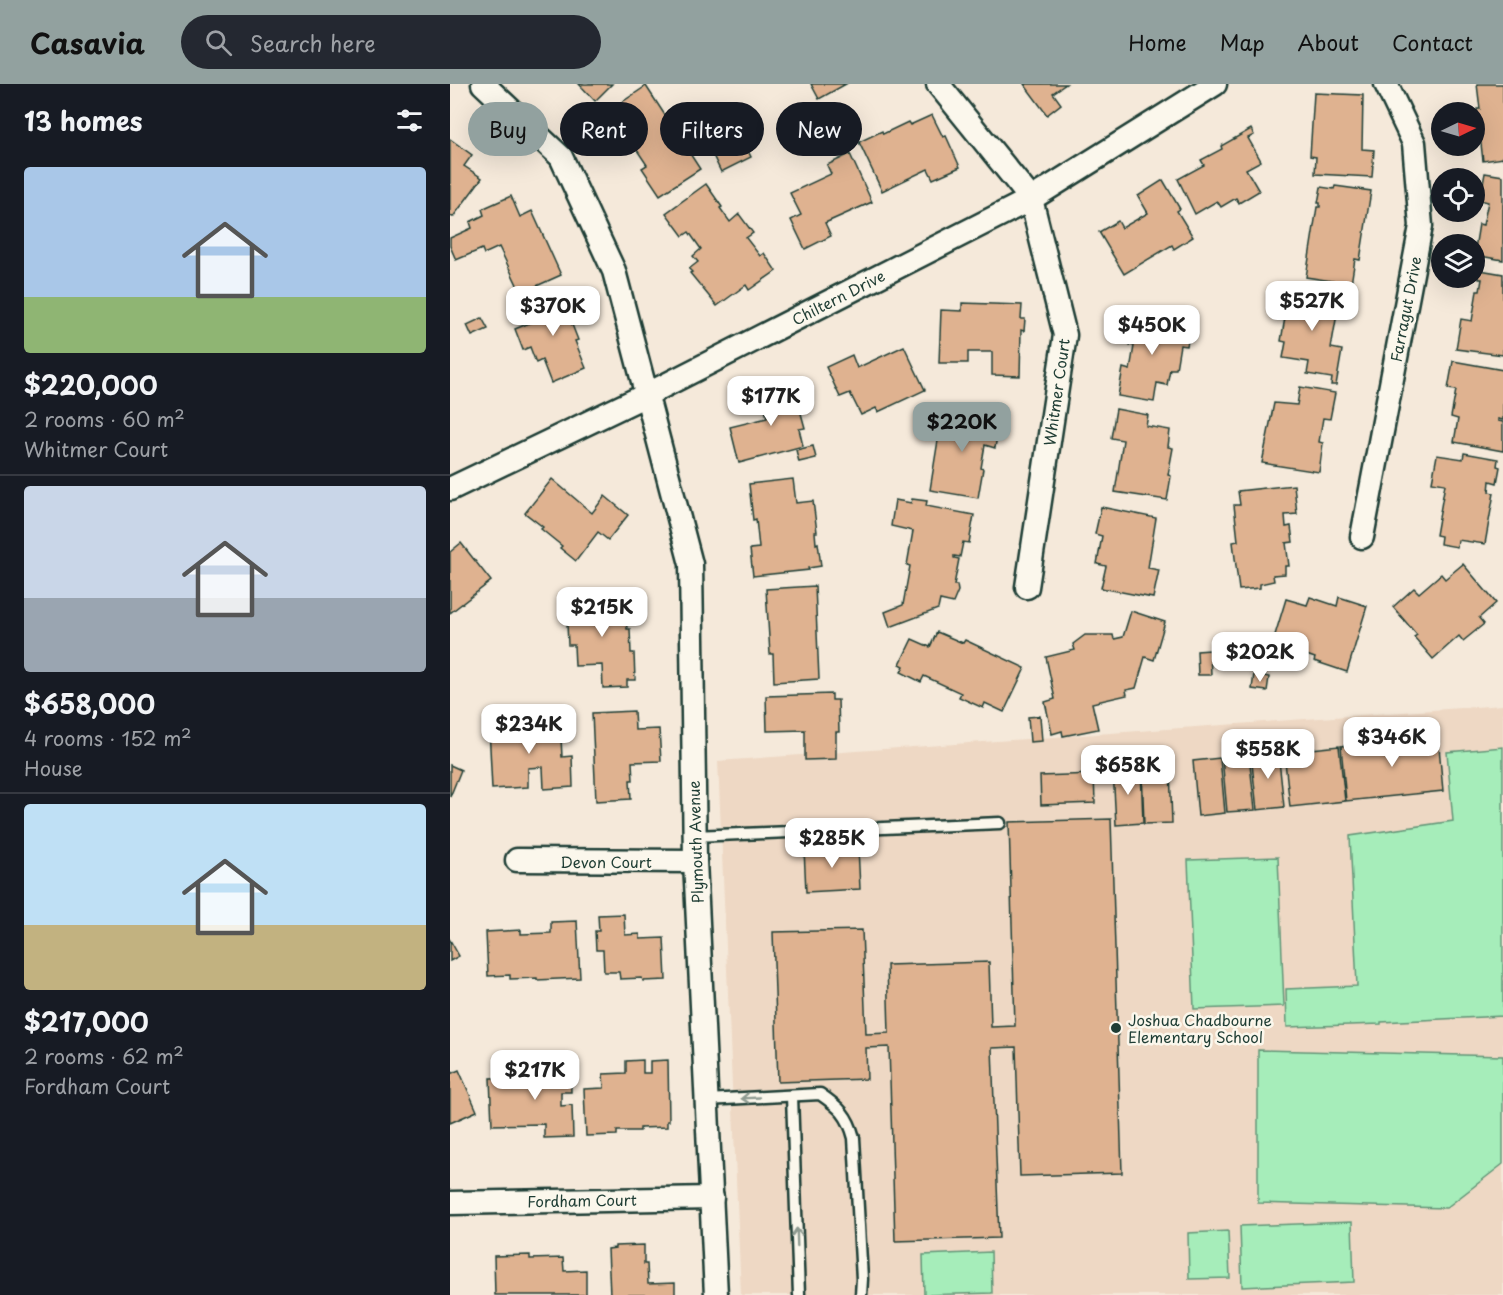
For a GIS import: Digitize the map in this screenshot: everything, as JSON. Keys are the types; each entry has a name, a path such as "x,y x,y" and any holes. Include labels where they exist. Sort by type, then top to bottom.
{"street":[{"name":"Plymouth Avenue","path":"483,84 561,157 614,271 692,564 694,836 716,1295"},
{"path":"938,84 1031,200"},
{"name":"Chiltern Drive","path":"450,489 648,394 1031,200 1215,84"},
{"name":"Farragut Drive","path":"1362,537 1421,226 1414,143 1386,84"},
{"name":"Whitmer Court","path":"1027,587 1065,335 1031,200"},
{"name":"Devon Court","path":"517,861 695,861"},
{"name":"Fordham Court","path":"451,1203 712,1198"}],"lane":[{"path":"694,836 1000,823"},
{"path":"707,1100 820,1094 834,1104 850,1122 855,1138 861,1295"},
{"path":"792,1096 799,1295"}],"shaded area":[{"name":"Joshua Chadbourne Elementary School","path":"1503,705 1503,1295 741,1295 718,761"}],"green space":[{"path":"1503,747 1503,1016 1287,1027 1286,989 1357,986 1350,836 1453,821 1447,752"},
{"path":"1278,857 1284,1006 1194,1009 1188,860"},
{"path":"1258,1050 1503,1056 1503,1164 1446,1208 1258,1203"},
{"path":"1352,1222 1354,1282 1242,1287 1240,1226"},
{"path":"1228,1231 1230,1278 1189,1279 1188,1233"},
{"path":"991,1252 992,1293 924,1295 923,1255"}],"building":[{"path":"579,84 612,84 595,101"},
{"path":"811,84 846,84 819,99"},
{"path":"1024,84 1066,84 1053,93 1061,104 1047,115"},
{"path":"1477,84 1503,84 1503,158 1483,161 1482,156 1485,156 1485,102 1479,102"},
{"path":"646,86 660,108 660,156 692,156 700,169 660,195 642,168 647,165 641,156 648,156 648,102 622,102"},
{"path":"1314,93 1363,95 1362,149 1374,150 1372,177 1315,174 1316,157 1310,156"},
{"path":"932,115 943,137 946,136 960,167 933,179 928,169 882,191 862,148 862,141 908,122 910,125"},
{"path":"1251,129 1254,135 1248,138 1261,161 1246,169 1259,191 1239,203 1236,198 1221,207 1217,201 1195,214 1178,179 1204,165 1201,160"},
{"path":"450,139 468,152 468,156 471,156 464,166 482,178 453,217 450,216"},
{"path":"713,156 751,156 751,157 721,172"},
{"path":"851,156 872,202 825,223 831,236 805,249 791,220 801,215 790,193 831,174 827,165"},
{"path":"1485,173 1503,176 1503,260 1485,257 1485,234 1477,234 1479,224 1483,225 1485,222 1488,202 1485,201"},
{"path":"1163,180 1180,209 1177,211 1193,237 1174,249 1172,245 1124,274 1099,232 1118,221 1122,228 1148,213 1138,196"},
{"path":"706,184 730,222 739,214 753,233 746,238 760,256 764,253 776,271 749,290 746,285 717,306 690,273 692,272 689,269 698,262 693,256 701,249 689,232 683,236 666,213"},
{"path":"1335,186 1371,191 1360,260 1355,259 1351,284 1306,277 1317,207 1320,207 1318,203 1321,187 1334,189"},
{"path":"511,196 520,217 532,211 561,275 521,293 499,247 484,254 482,249 456,260 450,246 450,238 472,228 470,222 484,215 482,209"},
{"path":"1485,271 1503,274 1503,355 1456,349 1461,319 1472,321 1477,291 1480,291 1480,288 1485,288"},
{"path":"1290,288 1340,297 1331,348 1342,350 1336,385 1331,385 1332,378 1307,374 1309,362 1283,358 1286,342 1281,341"},
{"path":"566,290 576,314 569,317 578,340 575,341 586,368 551,383 542,360 536,363 530,347 523,350 515,329 539,319 532,304"},
{"path":"962,303 1022,305 1021,319 1025,319 1024,331 1021,330 1020,376 992,375 992,352 968,352 968,363 939,363 941,310 962,311"},
{"path":"1135,315 1191,325 1187,346 1180,345 1176,369 1170,369 1167,385 1157,383 1154,402 1118,396 1123,368 1130,370 1134,346 1129,345"},
{"path":"482,318 488,329 472,336 467,325"},
{"path":"904,346 925,390 878,412 876,408 861,415 850,393 840,397 826,367 852,355 857,368"},
{"path":"1453,361 1503,370 1503,420 1498,419 1498,421 1503,422 1503,451 1454,442 1458,419 1451,417 1456,390 1448,389"},
{"path":"790,382 796,407 799,406 805,428 799,429 803,446 739,463 730,427 767,418 761,390"},
{"path":"1300,387 1335,393 1330,419 1323,418 1319,442 1323,443 1319,472 1262,463 1274,403 1297,405"},
{"path":"1116,409 1148,415 1146,426 1170,430 1168,447 1173,448 1168,475 1171,476 1167,500 1115,492 1123,440 1111,438"},
{"path":"995,411 1001,412 995,448 985,445 978,498 930,490 940,413 971,418 972,414 994,418"},
{"path":"813,446 816,458 799,462 796,450"},
{"path":"1464,453 1498,459 1497,466 1500,467 1497,483 1490,481 1489,492 1494,493 1485,544 1458,540 1457,547 1440,544 1441,536 1436,535 1445,484 1432,482 1437,455 1463,459"},
{"path":"552,479 592,513 605,496 628,515 608,540 598,532 576,561 541,529 543,527 525,513"},
{"path":"793,479 796,503 813,501 817,532 815,532 816,544 818,543 821,566 808,568 809,570 753,576 750,549 759,548 749,484"},
{"path":"1294,485 1297,514 1285,515 1286,527 1291,526 1293,542 1286,543 1289,566 1285,566 1285,574 1273,575 1274,581 1260,584 1260,588 1239,590 1233,542 1238,541 1234,505 1240,505 1238,491"},
{"path":"912,499 927,501 926,506 974,515 969,543 963,542 960,557 954,556 959,559 954,585 957,585 958,591 953,603 940,600 938,609 890,627 885,612 903,605 913,531 891,526 895,500 911,503"},
{"path":"1101,507 1156,518 1148,568 1159,570 1153,598 1101,588 1106,566 1097,564 1102,536 1095,534"},
{"path":"461,543 491,581 450,613 450,552"},
{"path":"1463,564 1496,603 1479,618 1484,624 1463,641 1459,636 1433,659 1414,637 1417,635 1393,607 1414,588 1419,593 1441,574 1445,579"},
{"path":"815,586 819,679 774,682 766,589"},
{"path":"602,591 602,601 625,600 631,653 634,653 635,680 627,680 627,687 603,688 602,665 575,666 574,645 568,645 566,602 585,601 585,592"},
{"path":"1310,597 1337,606 1339,597 1367,606 1347,672 1314,661 1315,658 1298,652 1298,656 1271,648 1286,599 1307,605"},
{"path":"1131,611 1165,622 1154,660 1145,657 1136,688 1126,690 1127,695 1092,703 1098,729 1063,736 1062,731 1052,734 1045,702 1055,699 1046,657 1075,650 1073,644 1085,635 1113,635 1114,639 1123,637"},
{"path":"937,632 963,643 965,640 1025,668 1004,712 985,703 983,708 959,697 961,693 924,676 921,682 901,672 904,666 900,664 912,639 930,647"},
{"path":"1210,650 1211,675 1198,675 1197,651"},
{"path":"1254,674 1269,677 1267,691 1252,689"},
{"path":"832,694 832,700 838,700 839,732 836,732 836,759 805,760 805,730 767,731 766,696"},
{"path":"634,711 635,730 659,729 661,761 632,762 631,799 596,801 592,713"},
{"path":"1040,716 1042,741 1030,742 1028,717"},
{"path":"560,720 562,757 572,756 573,787 544,789 543,767 528,768 528,787 492,789 489,727"},
{"path":"1438,736 1443,791 1346,801 1341,746"},
{"path":"1339,746 1345,801 1290,807 1284,752"},
{"path":"1278,751 1284,807 1257,810 1251,754"},
{"path":"1249,755 1255,810 1227,812 1222,757"},
{"path":"1220,758 1225,813 1198,816 1193,761"},
{"path":"450,765 461,770 450,797"},
{"path":"1141,768 1143,823 1116,825 1113,769"},
{"path":"1170,768 1172,823 1144,824 1142,769"},
{"path":"1094,774 1095,803 1041,805 1040,776"},
{"path":"1111,819 1122,1173 1020,1176 1016,1047 992,1048 999,1238 895,1241 889,1047 866,1048 867,1079 778,1082 773,932 862,930 866,1034 889,1033 887,965 989,962 991,1027 1015,1026 1009,822"},
{"path":"858,847 860,889 806,892 804,849"},
{"path":"624,914 625,935 640,934 640,939 664,938 666,980 620,979 619,972 604,972 603,950 596,950 595,931 599,931 598,915"},
{"path":"577,921 580,978 537,980 537,978 510,979 510,975 488,976 486,932 521,930 521,934 551,933 551,922"},
{"path":"450,940 459,956 450,961"},
{"path":"643,1060 643,1073 650,1073 650,1061 668,1060 669,1121 667,1121 667,1127 640,1128 640,1131 617,1131 617,1135 586,1136 584,1089 604,1088 603,1074 626,1073 626,1061"},
{"path":"570,1064 571,1092 561,1092 561,1106 572,1105 573,1137 544,1138 544,1124 492,1125 490,1078 539,1077 539,1065"},
{"path":"459,1070 477,1111 450,1123 450,1074"},
{"path":"644,1245 644,1264 647,1264 648,1284 675,1283 675,1295 610,1295 608,1249 615,1248 615,1246"},
{"path":"530,1255 530,1259 563,1258 564,1271 586,1270 586,1295 495,1295 494,1256"}],"place":[{"name":"Joshua Chadbourne Elementary School","path":"1116,1028"}]}
